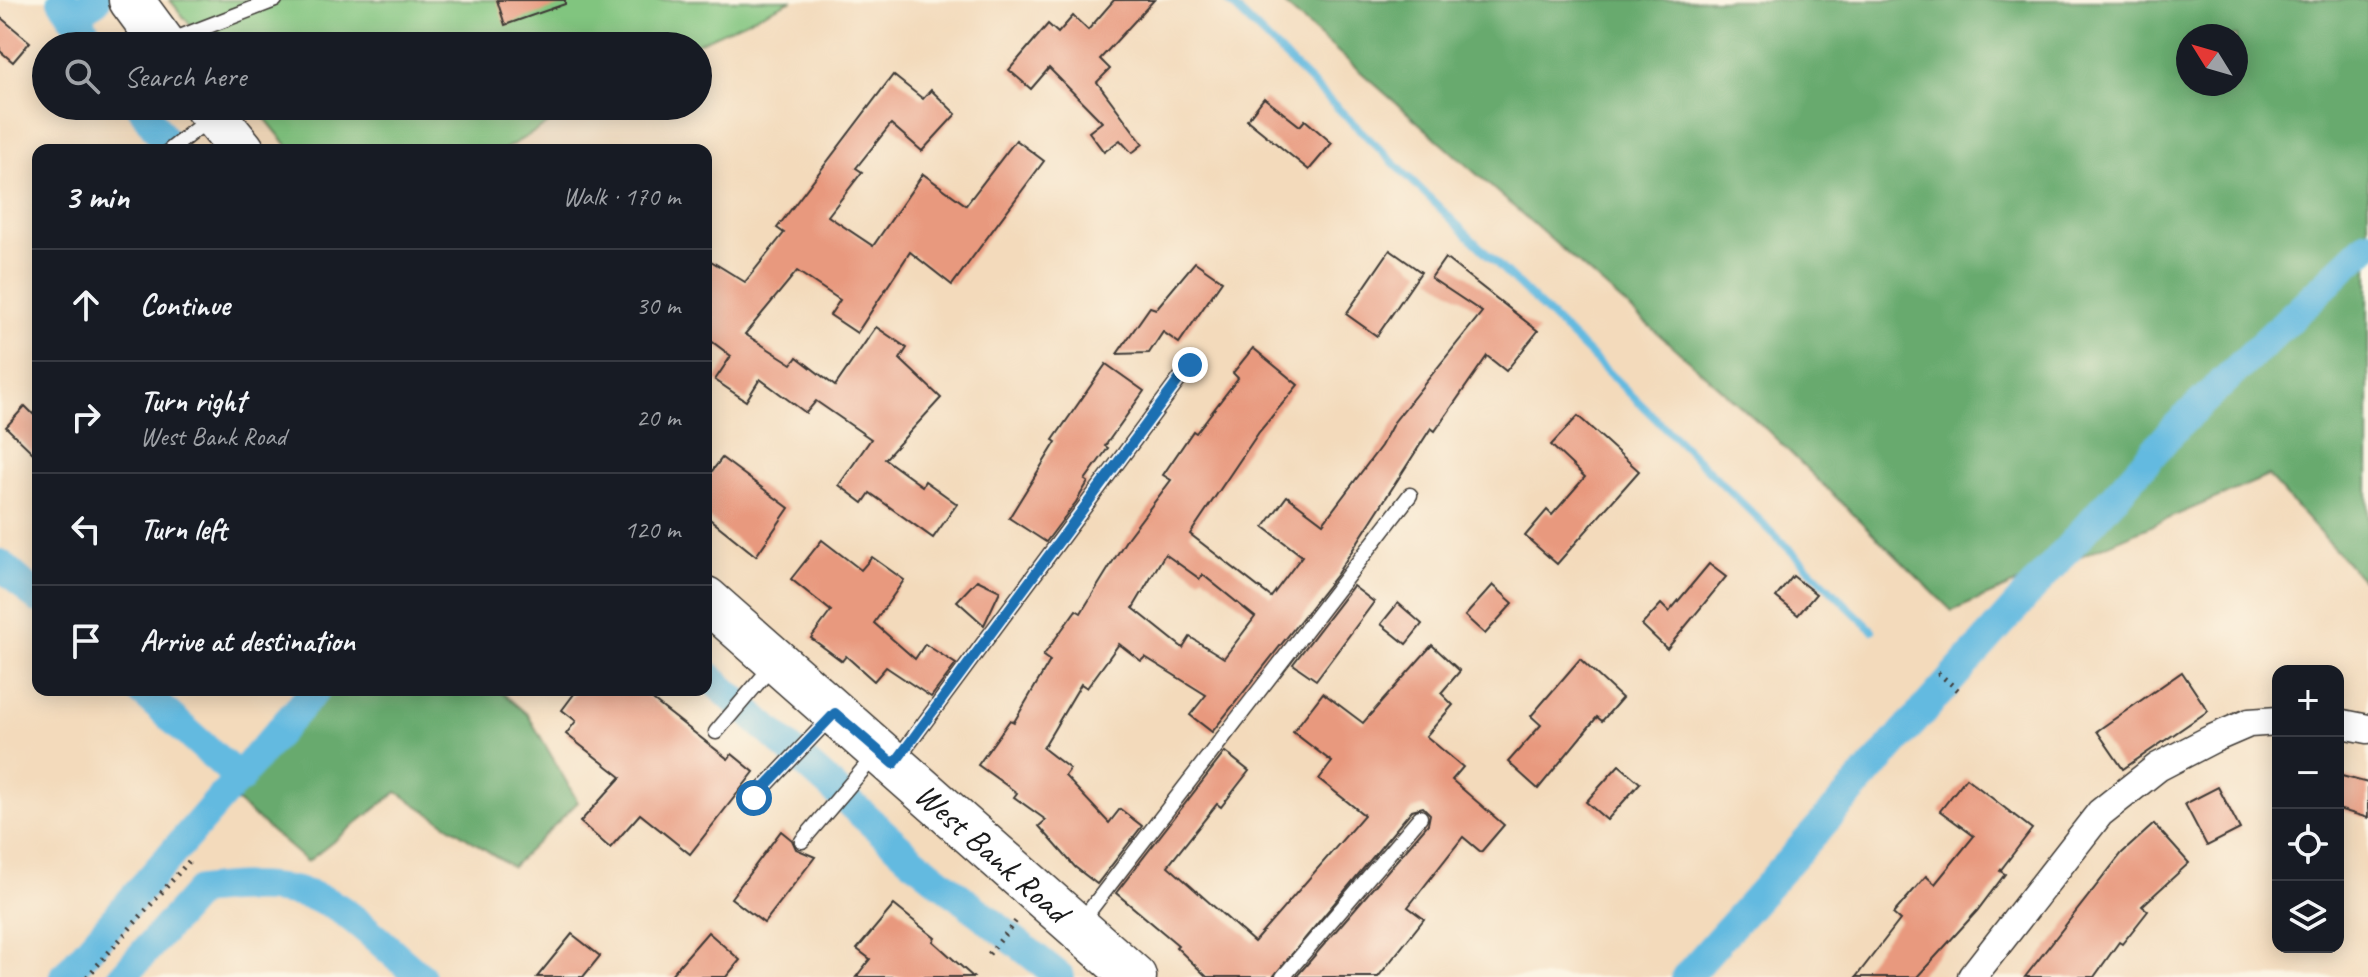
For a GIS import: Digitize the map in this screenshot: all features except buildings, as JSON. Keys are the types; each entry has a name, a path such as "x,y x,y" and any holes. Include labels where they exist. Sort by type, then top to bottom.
{"main road":[{"path":"132,2 154,32"},
{"path":"204,120 234,144"},
{"name":"West Bank Road","path":"712,606 767,672 1078,926 1134,977"}],"street":[{"path":"1972,977 2100,813 2158,767 2249,723 2272,721"},
{"path":"2344,724 2368,729"}],"lane":[{"path":"196,32 275,0"},
{"path":"176,144 202,120"},
{"path":"802,841 829,808 877,763 1190,365"},
{"path":"1078,926 1410,495"},
{"path":"716,732 767,672"},
{"path":"754,798 827,721"},
{"path":"1283,977 1420,817"}],"path":[{"path":"1938,673 1959,691"},
{"path":"87,977 191,859"},
{"path":"989,954 1017,920"}],"green space":[{"path":"170,0 792,0 712,37 712,32 196,32"},
{"path":"1279,0 2368,0 2368,586 2268,476 1952,611 1764,427"},
{"path":"266,120 555,120 513,144 286,144"},
{"path":"316,696 506,696 528,715 578,802 512,867 397,792 307,862 227,793"}],"waterway":[{"path":"62,0 86,32"},
{"path":"72,15 96,0"},
{"path":"1227,0 1872,630"},
{"path":"151,120 167,144"},
{"path":"1686,977 2177,426 2368,244"},
{"path":"0,564 32,593"},
{"path":"712,679 912,859 1060,977"},
{"path":"147,696 240,779"},
{"path":"64,977 310,696"},
{"path":"122,977 199,891 255,887 293,891 328,903 364,927 421,977"}],"route":[{"path":"754,798 835,713 894,764 1190,365"}]}
